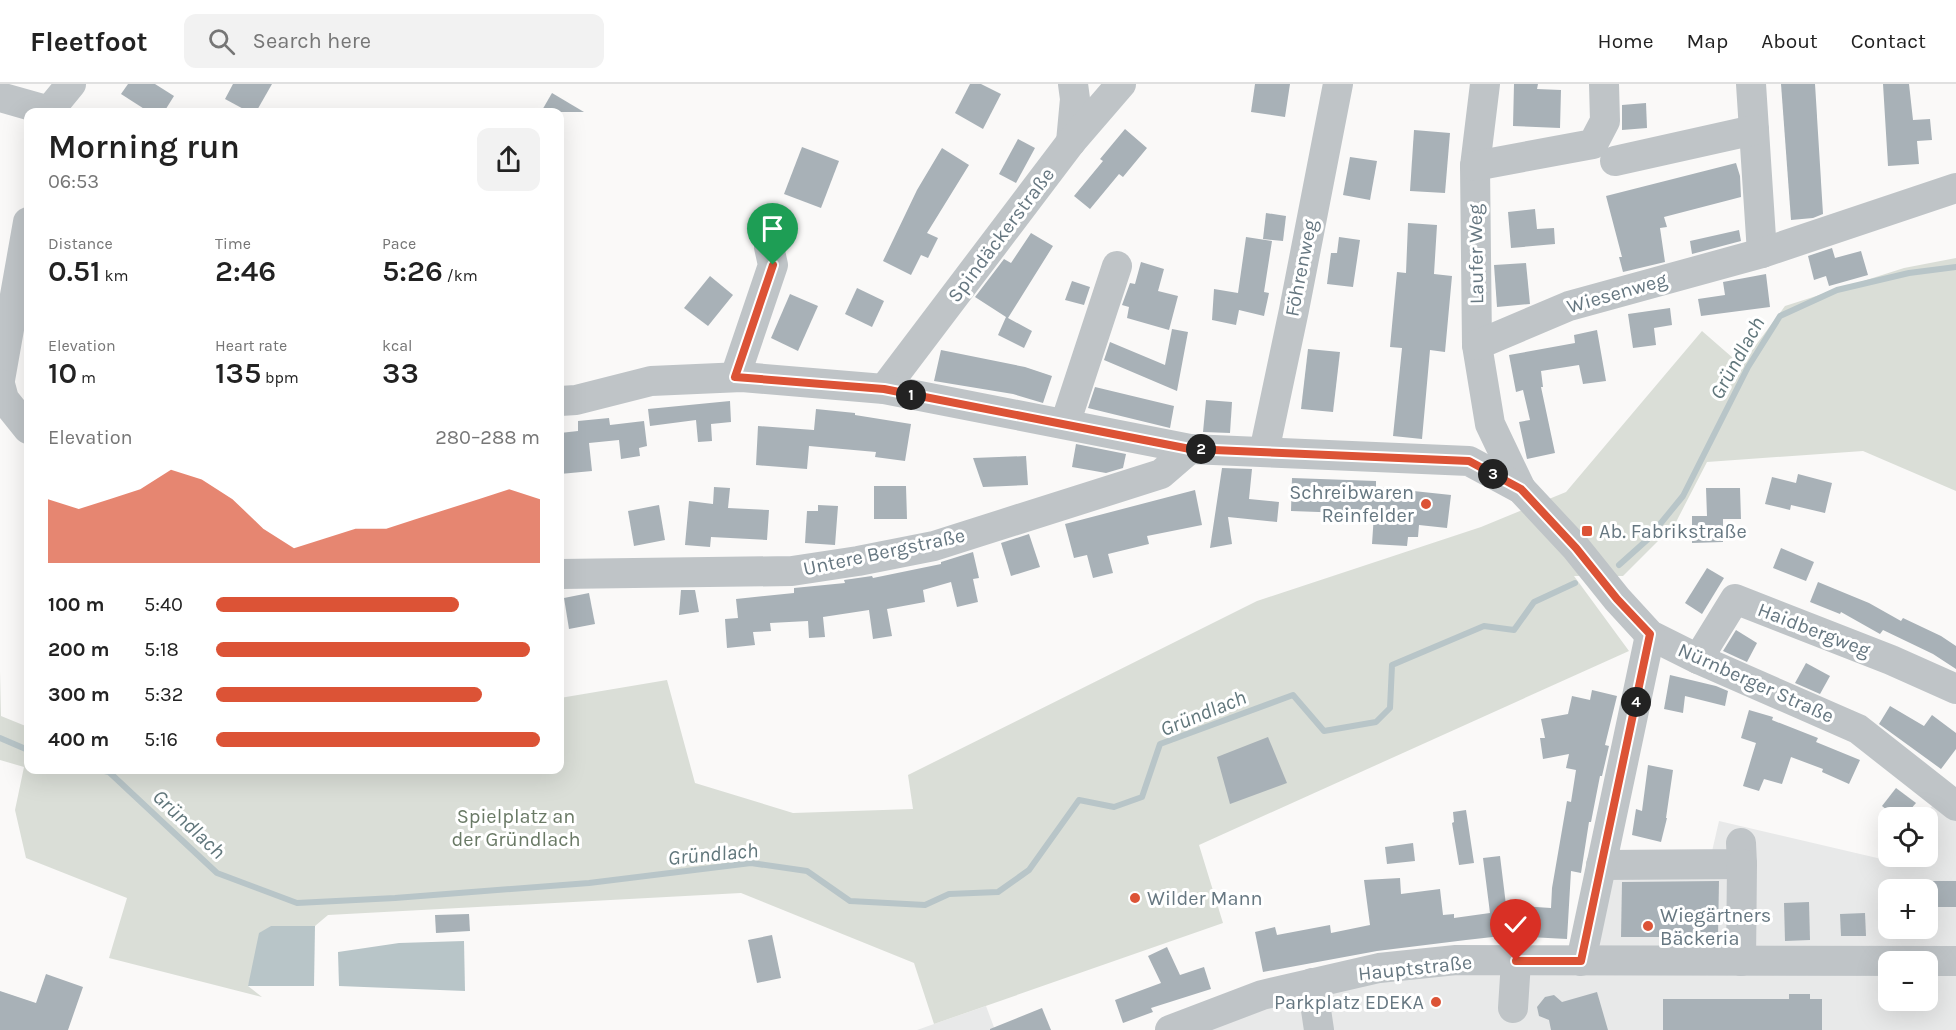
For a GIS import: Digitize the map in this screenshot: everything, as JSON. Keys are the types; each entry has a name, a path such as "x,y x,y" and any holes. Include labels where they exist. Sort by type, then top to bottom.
{"street":[{"path":"53,108 71,84"},
{"path":"1071,142 1076,99 1073,84"},
{"name":"Spindäckerstraße","path":"884,389 1071,142 1121,84"},
{"name":"Föhrenweg","path":"1264,452 1338,84"},
{"name":"Laufer Weg","path":"1485,84 1475,166 1477,345 1490,424 1521,489"},
{"path":"1475,166 1593,144 1605,121 1604,84"},
{"path":"1751,84 1762,253"},
{"path":"0,97 37,108"},
{"path":"1615,161 1754,129"},
{"name":"Wiesenweg","path":"1477,345 1569,306 1762,253 1956,188"},
{"path":"735,377 773,265 769,247 774,226"},
{"path":"24,245 0,382 4,399 24,424"},
{"path":"1065,424 1117,266"},
{"name":"Nürnberger Straße","path":"564,401 576,400 651,381 735,377 884,389 1190,449 1469,461 1521,489 1576,548 1617,599 1650,634 1698,658 1858,729 1956,806"},
{"path":"1469,461 1490,424"},
{"name":"Untere Bergstraße","path":"564,574 792,571 869,559 934,546 1161,474 1190,449"},
{"name":"Haidbergweg","path":"1698,658 1735,599 1891,660 1956,689"},
{"path":"1581,961 1650,634"},
{"path":"1601,865 1742,854 1741,961"},
{"name":"Hauptstraße","path":"1170,1030 1212,1022 1262,995 1311,983 1379,968 1456,960 1956,961"},
{"path":"1513,1008 1516,961"},
{"path":"1311,983 1319,1030"}],"shaded area":[{"path":"1933,805 1956,812 1956,1030 1155,1030 1263,997 1310,986 1583,965 1605,860 1710,860 1719,821 1878,858 1878,867 1938,867 1938,807 1931,807"},
{"path":"271,926 315,926 314,986 248,986 259,933"},
{"path":"464,941 465,991 339,986 338,952 399,943"},
{"path":"986,1006 995,1030 917,1030 934,1024"}],"green space":[{"name":"Spielplatz an der Gründlach","path":"1956,258 1956,491 1863,451 1707,462 1675,524 1623,576 1574,576 1629,651 1199,845 1223,923 934,1024 914,963 741,893 328,915 315,926 271,926 248,986 262,997 109,958 127,898 26,858 15,810 24,767 24,774 564,774 564,697 667,680 695,783 793,813 913,809 908,775 1257,601 1481,527 1566,492 1702,331 1741,365 1785,306 1904,268"},
{"path":"0,671 1,716 24,725 24,767 0,760"}],"building":[{"path":"128,84 155,84 174,96 166,108 143,108 121,94"},
{"path":"233,84 272,84 258,108 242,108 225,99"},
{"path":"970,84 981,84 1001,94 983,129 955,113"},
{"path":"1255,84 1290,84 1285,117 1251,112"},
{"path":"1514,84 1538,84 1537,89 1561,90 1560,128 1513,126"},
{"path":"1781,84 1815,84 1823,214 1813,218 1791,220"},
{"path":"1883,84 1909,84 1913,120 1930,119 1932,140 1917,141 1919,164 1888,166"},
{"path":"552,93 584,112 564,112 564,108 543,108"},
{"path":"1646,103 1647,128 1622,130 1622,105"},
{"path":"1125,129 1147,148 1123,177 1119,174 1090,209 1074,196 1103,161 1100,159"},
{"path":"1414,130 1450,133 1445,193 1410,191"},
{"path":"1018,139 1035,148 1016,183 999,174"},
{"path":"802,147 839,161 821,208 784,194"},
{"path":"942,148 969,165 927,233 938,238 928,258 921,255 911,275 883,261 917,190"},
{"path":"1350,157 1377,161 1370,200 1343,195"},
{"path":"1736,163 1740,176 1741,197 1664,217 1667,227 1660,228 1665,262 1623,272 1619,257 1622,257 1606,196"},
{"path":"1535,209 1537,229 1554,228 1555,244 1511,248 1508,212"},
{"path":"1266,213 1286,216 1283,241 1263,239"},
{"path":"1408,223 1437,225 1434,274 1452,276 1445,352 1430,350 1422,439 1393,436 1402,348 1390,347 1397,272 1406,273"},
{"path":"1739,230 1741,241 1692,254 1690,241"},
{"path":"1031,233 1053,246 1008,318 1032,331 1024,348 998,335 1006,317 975,297 1004,259 1011,263"},
{"path":"1246,237 1272,241 1264,292 1269,293 1264,316 1239,310 1236,325 1212,320 1214,289 1238,293"},
{"path":"1339,237 1360,240 1353,287 1327,284 1331,253 1337,253"},
{"path":"1832,248 1835,258 1861,251 1868,275 1829,286 1826,276 1814,280 1808,256"},
{"path":"1141,262 1164,269 1158,291 1178,296 1169,330 1127,318 1129,307 1122,305 1130,283 1135,284"},
{"path":"1526,263 1530,304 1497,307 1494,265"},
{"path":"1766,274 1770,307 1701,316 1698,299 1725,295 1723,282"},
{"path":"710,276 733,295 708,326 684,308"},
{"path":"1072,281 1090,287 1084,305 1065,300"},
{"path":"857,288 884,301 872,327 845,314"},
{"path":"790,294 818,306 798,351 771,338"},
{"path":"1670,308 1672,325 1654,328 1656,345 1633,348 1628,314"},
{"path":"1172,329 1188,332 1177,391 1104,360 1110,342 1165,365"},
{"path":"1597,330 1606,381 1583,384 1579,365 1541,371 1543,387 1541,387 1555,453 1527,459 1519,422 1530,420 1523,390 1516,392 1509,355 1575,343 1574,335"},
{"path":"1308,349 1340,352 1333,412 1301,409"},
{"path":"941,350 1025,367 1052,376 1043,403 1013,394 934,381"},
{"path":"1095,387 1174,406 1170,428 1088,408"},
{"path":"1206,400 1232,402 1230,433 1203,432"},
{"path":"730,401 731,422 711,424 712,441 698,442 696,420 650,426 648,409"},
{"path":"816,409 855,413 855,415 911,424 905,461 875,457 876,452 809,446 807,469 756,465 758,426 814,430"},
{"path":"609,418 610,425 644,421 647,446 639,448 640,456 621,459 619,440 589,443 592,471 564,474 564,433 578,431 578,421"},
{"path":"1076,444 1126,454 1123,468 1106,473 1072,467"},
{"path":"1026,456 1028,485 983,487 973,458"},
{"path":"1222,468 1252,469 1249,499 1279,502 1277,522 1228,517 1232,544 1210,548"},
{"path":"1798,474 1832,483 1825,513 1791,505 1790,510 1765,504 1772,477 1796,483"},
{"path":"1292,478 1376,481 1376,487 1451,495 1447,528 1419,525 1418,537 1408,537 1407,546 1372,544 1374,514 1291,511"},
{"path":"874,486 906,486 907,519 874,519"},
{"path":"714,487 730,488 728,508 769,510 767,540 711,537 710,547 685,545 689,501 713,504"},
{"path":"1706,488 1740,488 1741,519 1723,519 1723,542 1692,543 1692,516 1707,516"},
{"path":"1195,490 1202,525 1147,536 1149,544 1108,554 1113,573 1093,578 1087,555 1074,558 1065,524"},
{"path":"659,505 665,540 634,546 628,511"},
{"path":"818,505 838,506 835,545 805,543 807,511 818,511"},
{"path":"1029,534 1040,567 1011,576 1001,543"},
{"path":"1781,548 1814,562 1806,581 1773,568"},
{"path":"973,552 979,578 973,579 978,602 957,607 951,582 923,590 925,602 887,609 892,636 873,639 869,610 823,617 825,637 809,638 808,621 770,623 771,631 753,632 755,645 727,648 725,619 738,618 736,599 794,593 794,588 845,583 844,580 872,576 873,578 941,564 941,562"},
{"path":"1707,568 1724,578 1702,614 1685,603"},
{"path":"1818,582 1869,603 1901,621 1903,618 1941,636 1956,646 1956,669 1933,654 1883,630 1880,634 1841,612 1840,614 1810,602"},
{"path":"681,590 695,590 699,612 679,615"},
{"path":"589,593 595,624 569,629 564,598"},
{"path":"1736,630 1757,643 1747,662 1723,651"},
{"path":"1806,663 1830,676 1820,694 1795,683"},
{"path":"1670,675 1728,691 1725,706 1685,696 1683,713 1664,709"},
{"path":"1592,690 1617,696 1605,745 1609,746 1602,776 1600,776 1591,822 1589,822 1581,873 1571,871 1567,939 1529,937 1529,933 1377,951 1263,972 1255,932 1275,927 1277,935 1330,925 1331,933 1370,925 1364,880 1400,878 1401,894 1440,889 1443,915 1454,914 1454,918 1490,913 1483,858 1500,856 1506,905 1551,908 1552,888 1567,801 1571,802 1576,770 1566,768 1569,754 1543,759 1540,738 1545,738 1541,719 1568,714 1572,696 1590,700"},
{"path":"1890,706 1924,726 1932,715 1956,733 1956,749 1941,769 1879,724"},
{"path":"1749,710 1773,717 1772,720 1818,738 1816,742 1860,760 1849,784 1822,772 1823,769 1791,757 1782,784 1764,779 1759,791 1743,786 1756,743 1741,738"},
{"path":"1268,737 1287,783 1230,804 1217,757"},
{"path":"1648,765 1673,770 1667,818 1661,842 1632,835 1636,809 1642,811"},
{"path":"1896,788 1916,803 1913,807 1882,806"},
{"path":"1466,810 1474,863 1459,865 1452,823 1454,822 1453,812"},
{"path":"1413,843 1415,861 1387,864 1385,847"},
{"path":"1719,881 1718,937 1621,937 1622,882"},
{"path":"1938,881 1956,881 1956,907 1938,907"},
{"path":"1809,902 1810,940 1785,941 1784,903"},
{"path":"1865,913 1866,936 1841,936 1840,914"},
{"path":"469,914 470,931 436,933 435,915"},
{"path":"772,935 781,978 757,983 748,940"},
{"path":"1167,947 1180,975 1204,967 1211,989 1151,1008 1153,1012 1123,1023 1115,1000 1161,983 1148,956"},
{"path":"46,974 83,987 68,1030 0,1030 0,991 36,1003"},
{"path":"1597,992 1608,1030 1551,1030 1549,1020 1539,1016 1537,1007 1545,997 1554,995 1562,1002"},
{"path":"1789,994 1810,994 1810,999 1822,999 1822,1030 1663,1030 1663,999 1789,999"},
{"path":"1042,1008 1051,1030 990,1030 990,1029"}],"waterway":[{"name":"Gründlach","path":"1619,565 1647,540 1683,496 1748,367 1780,316 1837,290 1909,273 1956,267"},
{"name":"Gründlach","path":"111,774 217,873 297,903 589,883 751,863 807,871 850,901 925,905 949,894 998,892 1029,870 1079,800 1114,807 1142,797 1160,744 1293,695 1324,731 1376,722 1390,708 1392,665 1484,626 1514,630 1534,602 1575,583"},
{"name":"Gründlach","path":"0,738 24,748"}],"place":[{"name":"Schreibwaren Reinfelder","path":"1426,504"},
{"name":"Ab. Fabrikstraße","path":"1587,531"},
{"name":"Wilder Mann","path":"1135,898"},
{"name":"Wiegärtners Bäckeria","path":"1648,926"},
{"name":"Parkplatz EDEKA","path":"1436,1002"}],"route":[{"path":"773,265 735,377 884,389 1190,449 1469,461 1521,489 1576,548 1617,599 1650,634 1581,961 1516,961"}]}
